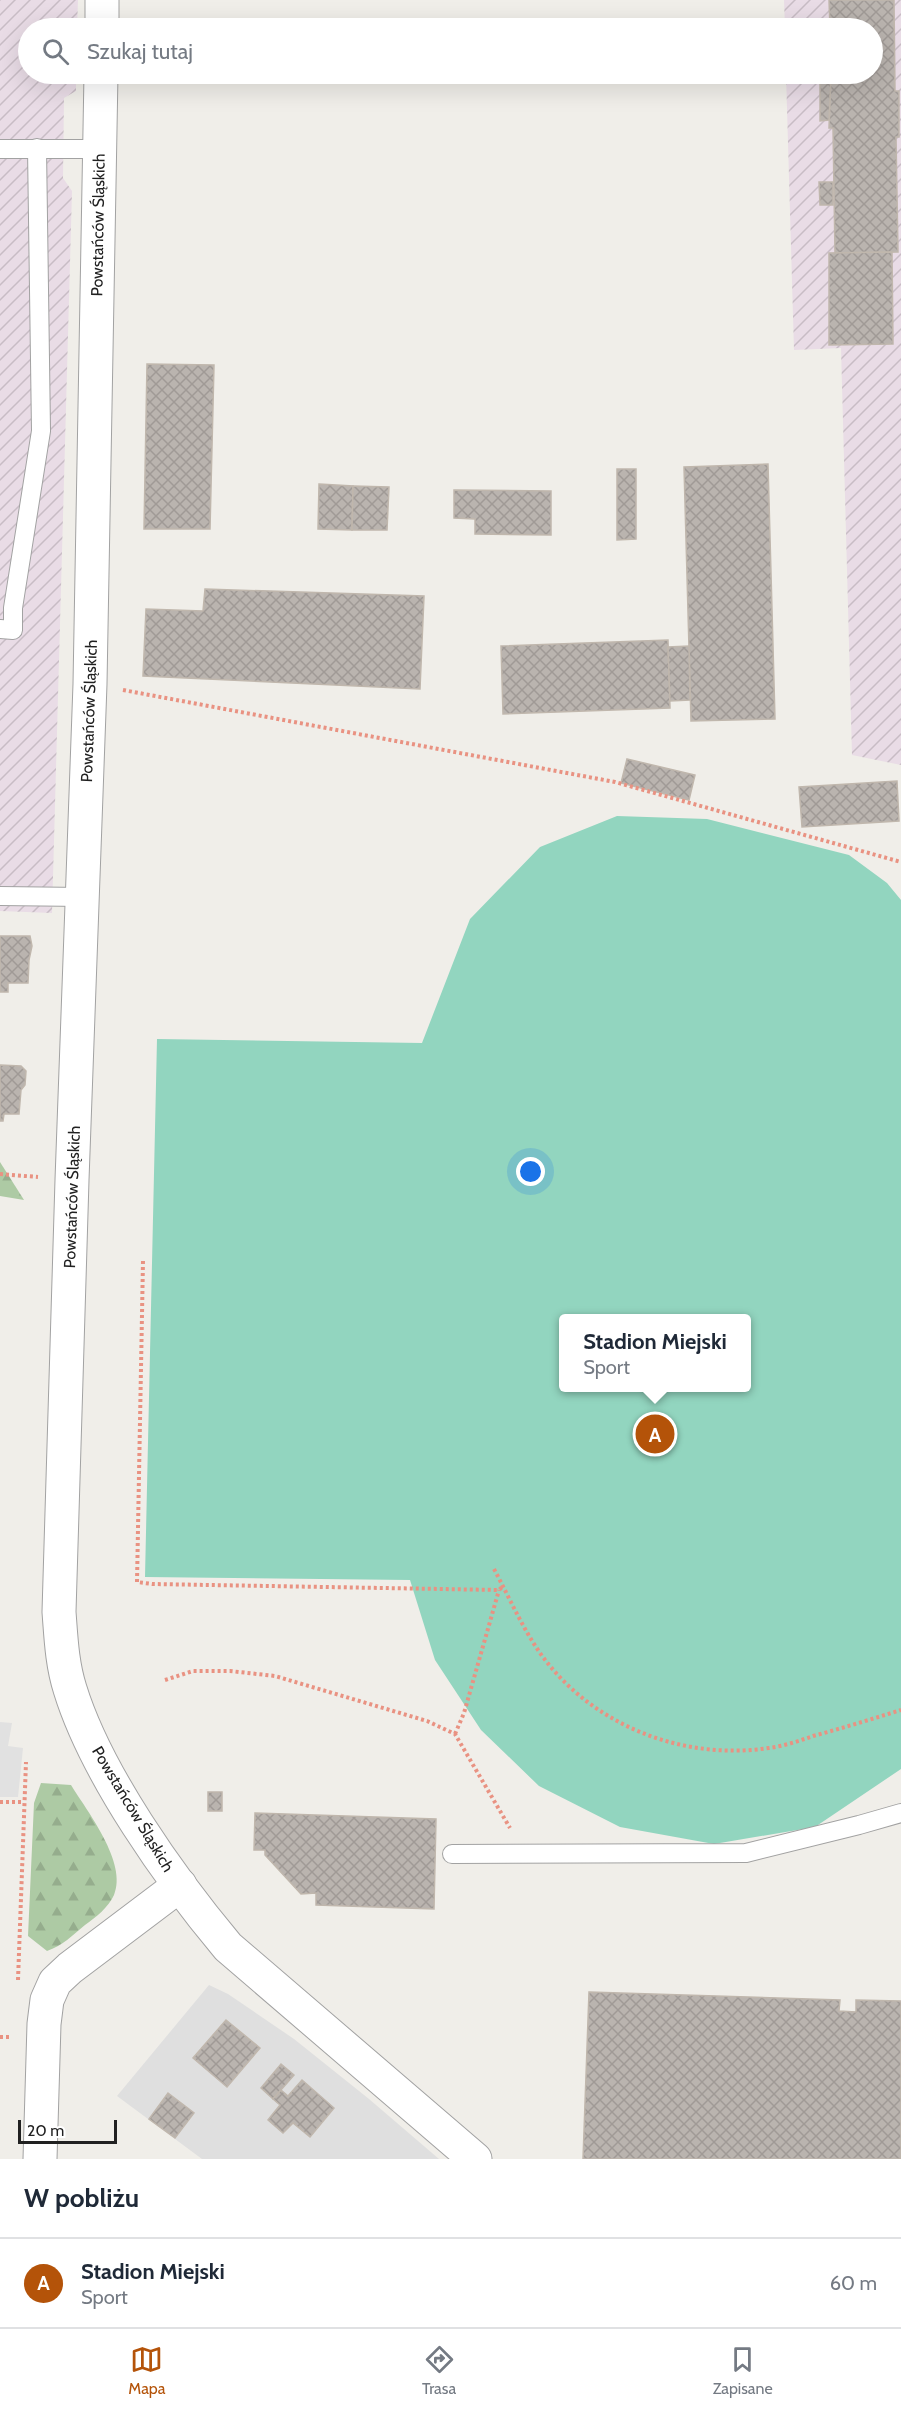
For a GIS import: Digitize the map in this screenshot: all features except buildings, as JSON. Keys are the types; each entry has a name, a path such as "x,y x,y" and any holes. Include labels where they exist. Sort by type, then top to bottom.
{"street":[{"path":"102,0 102,18"},
{"name":"Powstańców Śląskich","path":"101,84 90,684 60,1589 62,1652 69,1688 93,1744 116,1788 180,1885 228,1947 476,2159"},
{"path":"39,2159 44,2024 47,2000 56,1982 70,1968 180,1885"}],"lane":[{"path":"0,629 13,630 13,608 41,431 37,148"},
{"path":"0,149 100,149"},
{"path":"0,896 83,897"},
{"path":"452,1854 746,1853 901,1813"}],"path":[{"path":"90,684 615,782 901,862"},
{"path":"143,1261 137,1582 499,1590"},
{"path":"494,1569 531,1639 569,1687 608,1717 659,1738 688,1747 726,1751 772,1748 901,1710"},
{"path":"455,1734 499,1590 503,1586"},
{"path":"165,1680 193,1671 230,1671 275,1676 427,1721 455,1734 525,1853"},
{"path":"17,1991 26,1762"},
{"path":"0,1802 24,1802"}],"shaded area":[{"path":"0,0 78,0 77,18 18,18 18,84 76,84 76,91 64,98 63,178 72,191 52,913 0,911"},
{"path":"784,0 901,0 901,765 852,755 841,348 794,350 786,84 883,84 883,18 785,18"},
{"path":"0,1722 12,1723 8,1746 23,1748 18,1797 0,1797"},
{"path":"209,1985 228,1994 294,2039 439,2159 202,2159 117,2096"}],"green space":[{"path":"617,816 707,819 849,855 887,883 901,900 901,1769 815,1827 714,1844 620,1827 539,1786 481,1730 435,1660 410,1580 145,1577 157,1039 422,1043 470,919 540,847"},
{"path":"0,1162 24,1200 0,1196"},
{"path":"41,1783 71,1785 104,1838 111,1853 117,1882 114,1895 101,1912 67,1940 47,1951 28,1936 34,1803"}],"place":[{"name":"Stadion Miejski","path":"655,1434"}]}
